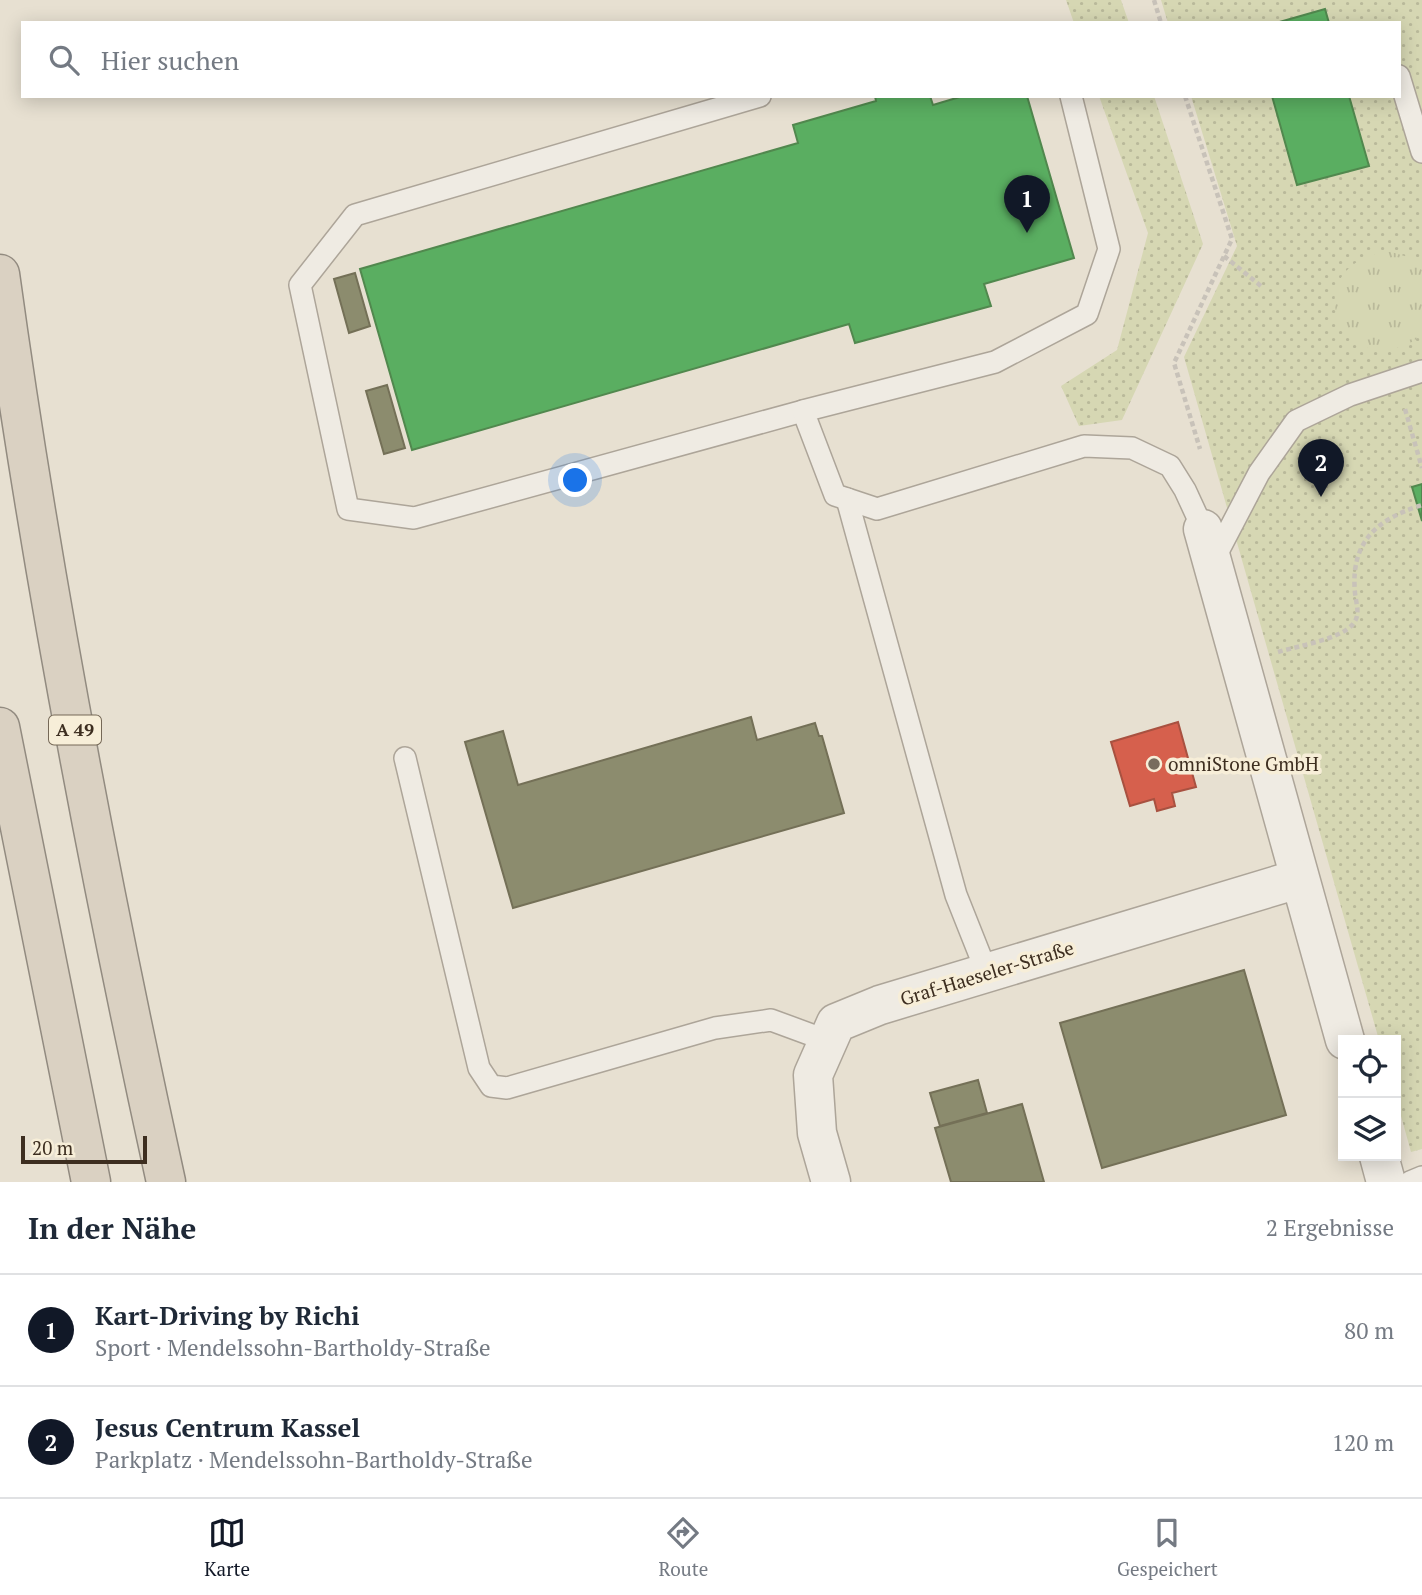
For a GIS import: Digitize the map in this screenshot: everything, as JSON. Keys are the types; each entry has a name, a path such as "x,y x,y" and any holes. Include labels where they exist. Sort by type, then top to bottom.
{"highway":[{"name":"A 49","path":"0,274 19,415 85,792 166,1182"},
{"path":"0,727 92,1182"}],"street":[{"path":"1207,546 1344,1035"},
{"name":"Graf-Haeseler-Straße","path":"831,1182 817,1133 813,1075 836,1023 987,972 1298,879"},
{"path":"1380,1161 1386,1182"}],"lane":[{"path":"1401,83 1422,152"},
{"path":"753,98 355,215 299,285 348,509 414,519 803,411 995,362 1087,314 1109,249 1071,98"},
{"path":"1207,546 1296,421 1350,395 1422,371"},
{"path":"803,411 835,495 877,509 1084,446 1132,448 1170,466 1185,489 1207,546"},
{"path":"847,499 957,895 987,972"},
{"path":"405,758 479,1068 491,1086 507,1088 715,1028 771,1020 828,1041"},
{"path":"1410,1182 1422,1177"}],"path":[{"path":"1154,0 1160,21"},
{"path":"1186,98 1232,239 1174,363 1204,461"},
{"path":"1224,256 1261,286"},
{"path":"1397,381 1422,468"},
{"path":"1268,654 1342,632 1352,625 1359,609 1355,594 1355,558 1383,520 1422,505"}],"green space":[{"path":"1066,0 1121,0 1128,21 1073,21"},
{"path":"1161,0 1422,0 1422,1149 1411,1152 1401,1116 1401,1035 1378,1035 1184,357 1237,246 1192,98 1401,98 1401,21 1167,21"},
{"path":"1100,98 1155,98 1203,244 1122,420 1079,426 1061,386 1117,350 1148,233"},
{"path":"1388,251 1411,258 1422,270 1422,330 1412,342 1380,350 1361,345 1346,332 1337,315 1335,295 1342,276 1359,261"}],"building: Handel":[{"name":"omniStone GmbH","path":"1178,722 1196,787 1172,793 1175,806 1157,811 1154,799 1130,806 1111,742"}],"building: Öffentlich":[{"path":"1325,9 1328,21 1283,21"},
{"path":"875,98 931,98 933,105 956,98 1028,98 1074,258 984,284 991,306 855,343 849,324 412,450 360,269 798,143 793,125 876,101"},
{"path":"1273,98 1350,98 1369,166 1297,185"},
{"path":"1422,484 1422,521 1412,487"}],"building: Industrie":[{"path":"355,273 370,326 349,333 334,279"},
{"path":"387,385 405,448 384,454 366,391"},
{"path":"751,717 757,740 815,723 819,736 822,736 844,813 513,908 465,742 503,731 518,785"},
{"path":"1244,970 1286,1115 1102,1168 1060,1023"},
{"path":"978,1080 987,1113 940,1126 930,1093"},
{"path":"1022,1104 1044,1182 951,1182 935,1128"}],"place":[{"name":"Kart-Driving by Richi","path":"1027,233"},
{"name":"Jesus Centrum Kassel","path":"1321,497"},
{"name":"omniStone GmbH","path":"1154,764"}]}
